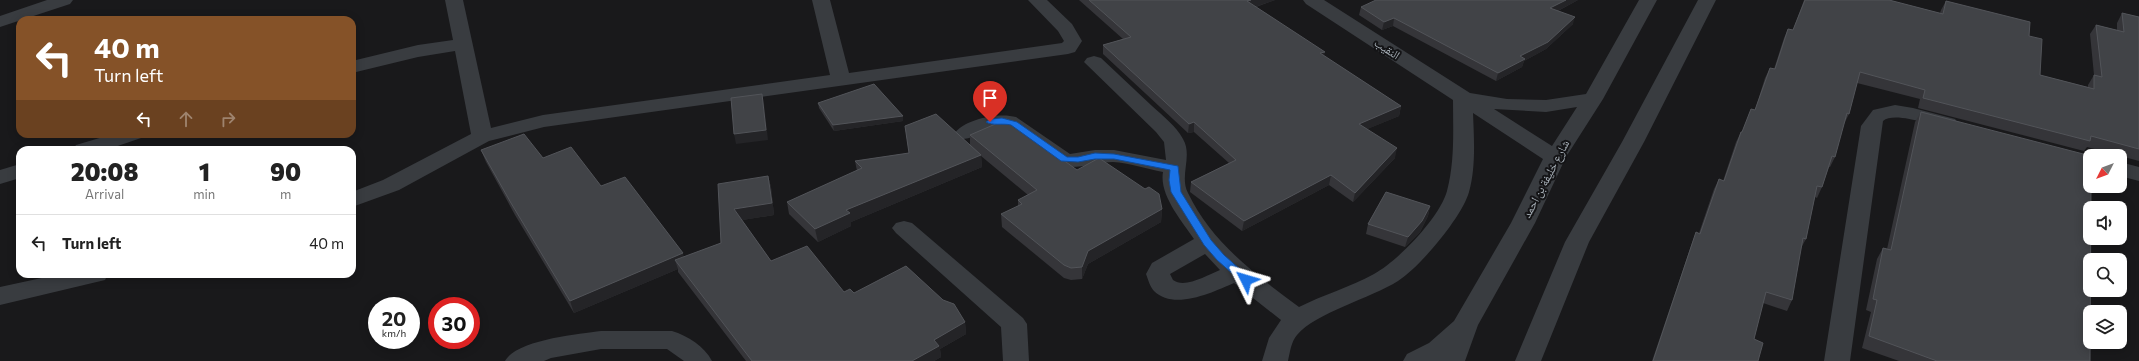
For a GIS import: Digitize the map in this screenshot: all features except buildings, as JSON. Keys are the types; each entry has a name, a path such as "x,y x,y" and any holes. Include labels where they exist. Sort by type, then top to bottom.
{"street":[{"path":"17,16 64,0"},
{"path":"454,0 482,137"},
{"path":"821,0 841,80"},
{"path":"356,198 391,185 482,137 543,121 1068,48 1073,41 1066,28 1038,0"},
{"name":"النقيب","path":"1312,0 1555,157"},
{"name":"شارع خليفة بن احمد","path":"1452,361 1465,326 1523,223 1555,157 1593,99 1648,0"},
{"path":"1528,361 1578,242 1633,142 1707,0"},
{"path":"0,22 16,16"},
{"path":"356,66 418,51 464,44"},
{"path":"1094,62 1163,128 1174,141 1177,158 1173,180 1176,192 1207,242 1236,272 1297,319"},
{"path":"1275,361 1277,347 1285,332 1297,319 1312,310 1368,287 1391,274 1413,257 1446,214 1458,192 1464,146 1463,97 1507,105 1546,106 1593,99"},
{"path":"1837,361 1871,126 1875,118 1881,113 1892,111 1966,128"},
{"path":"964,134 990,122 1002,120 1014,124 1065,160 1109,156 1175,168"},
{"path":"96,146 122,138"},
{"path":"2127,171 2139,174"},
{"path":"0,177 16,172"},
{"path":"904,228 1014,324 1016,361"},
{"path":"1207,242 1161,269 1158,274 1163,285 1168,289 1184,292 1236,272"},
{"path":"0,296 79,278"},
{"path":"1416,361 1438,350 1465,326"},
{"path":"518,361 547,349 601,340 672,340 693,354 699,361"}],"route":[{"path":"990,122 1002,120 1014,124 1065,160 1078,160 1095,156 1114,156 1175,168 1173,180 1176,192 1207,242 1220,258 1246,280"}]}
